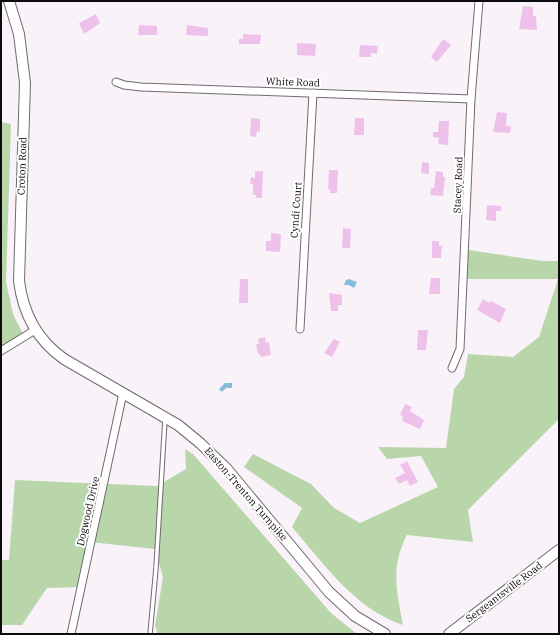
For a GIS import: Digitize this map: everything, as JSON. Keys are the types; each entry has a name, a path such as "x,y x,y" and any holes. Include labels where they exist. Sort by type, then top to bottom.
{"main road":[{"name":"Croton Road","path":"9,1 19,34 25,83 19,281 24,308 35,330"},
{"name":"Easton-Trenton Turnpike","path":"35,330 53,351 188,433 217,459 321,582 346,608 362,621 386,634"},
{"name":"Sergeantsville Road","path":"449,634 559,550"}],"street":[{"name":"Stacey Road","path":"452,368 460,349 471,99 478,1"},
{"name":"White Road","path":"116,82 141,88 471,99"},
{"name":"Cyndi Court","path":"300,329 313,93"},
{"path":"1,351 35,330"},
{"name":"Dogwood Drive","path":"71,634 123,393"}],"lane":[{"path":"150,634 156,568 165,418"}],"green space":[{"path":"1,122 11,124 6,282 13,314 25,338 1,353"},
{"path":"462,249 542,261 559,261 559,419 468,510 473,542 407,535 398,558 396,580 403,625 386,618 355,597 329,570 292,527 302,508 244,467 253,454 311,484 334,508 360,523 438,487 421,456 387,459 378,447 446,448 454,389 464,377 468,354 513,357 539,337 558,279 460,279"},
{"path":"185,449 193,454 331,613 357,634 158,634 155,626 163,577 155,549 90,542 81,587 47,588 22,625 1,625 1,560 9,560 15,480 157,486 186,469"}],"water":[{"path":"349,279 357,282 354,288 349,285 344,285 346,280"},
{"path":"225,383 232,383 232,388 226,388 222,392 219,389"}],"building":[{"path":"523,6 533,7 533,16 536,16 537,30 519,29"},
{"path":"96,14 100,23 84,34 79,23"},
{"path":"139,25 157,26 157,35 138,35"},
{"path":"187,25 208,28 208,36 186,35"},
{"path":"243,34 261,35 260,44 239,44 239,39 243,39"},
{"path":"443,39 451,45 437,62 431,57"},
{"path":"297,43 316,44 315,56 297,55"},
{"path":"360,45 378,46 377,54 371,53 371,57 359,57"},
{"path":"497,112 507,113 506,126 511,126 510,133 493,132"},
{"path":"251,118 260,119 260,132 257,131 256,137 250,136"},
{"path":"355,118 364,118 364,135 354,135"},
{"path":"439,121 449,121 448,145 438,144 439,138 433,137 433,132 438,132"},
{"path":"422,162 429,163 429,174 421,173"},
{"path":"329,170 338,170 337,193 330,193 330,189 328,189"},
{"path":"255,171 263,171 262,198 256,198 256,195 253,195 253,184 250,184 251,177 255,178"},
{"path":"436,171 443,172 443,177 445,177 443,196 430,195 431,188 434,188"},
{"path":"487,205 501,206 501,211 496,211 496,221 486,220"},
{"path":"343,228 351,229 350,248 342,248"},
{"path":"271,233 281,234 280,252 266,251 266,241 271,241"},
{"path":"432,241 439,241 439,246 442,246 441,258 432,258"},
{"path":"431,278 440,278 440,294 429,294"},
{"path":"240,279 248,279 248,303 239,303"},
{"path":"329,293 342,295 342,305 338,305 338,311 331,311"},
{"path":"483,299 489,303 491,301 506,309 500,323 477,310"},
{"path":"418,330 428,330 426,350 417,350"},
{"path":"265,337 266,343 269,342 271,355 261,357 260,354 258,354 256,344 259,344 258,339"},
{"path":"334,339 340,342 332,357 324,353"},
{"path":"405,404 412,407 410,411 424,420 420,429 402,421 403,416 400,415"},
{"path":"407,461 418,482 410,486 407,480 399,484 395,478 405,473 400,465"}]}
